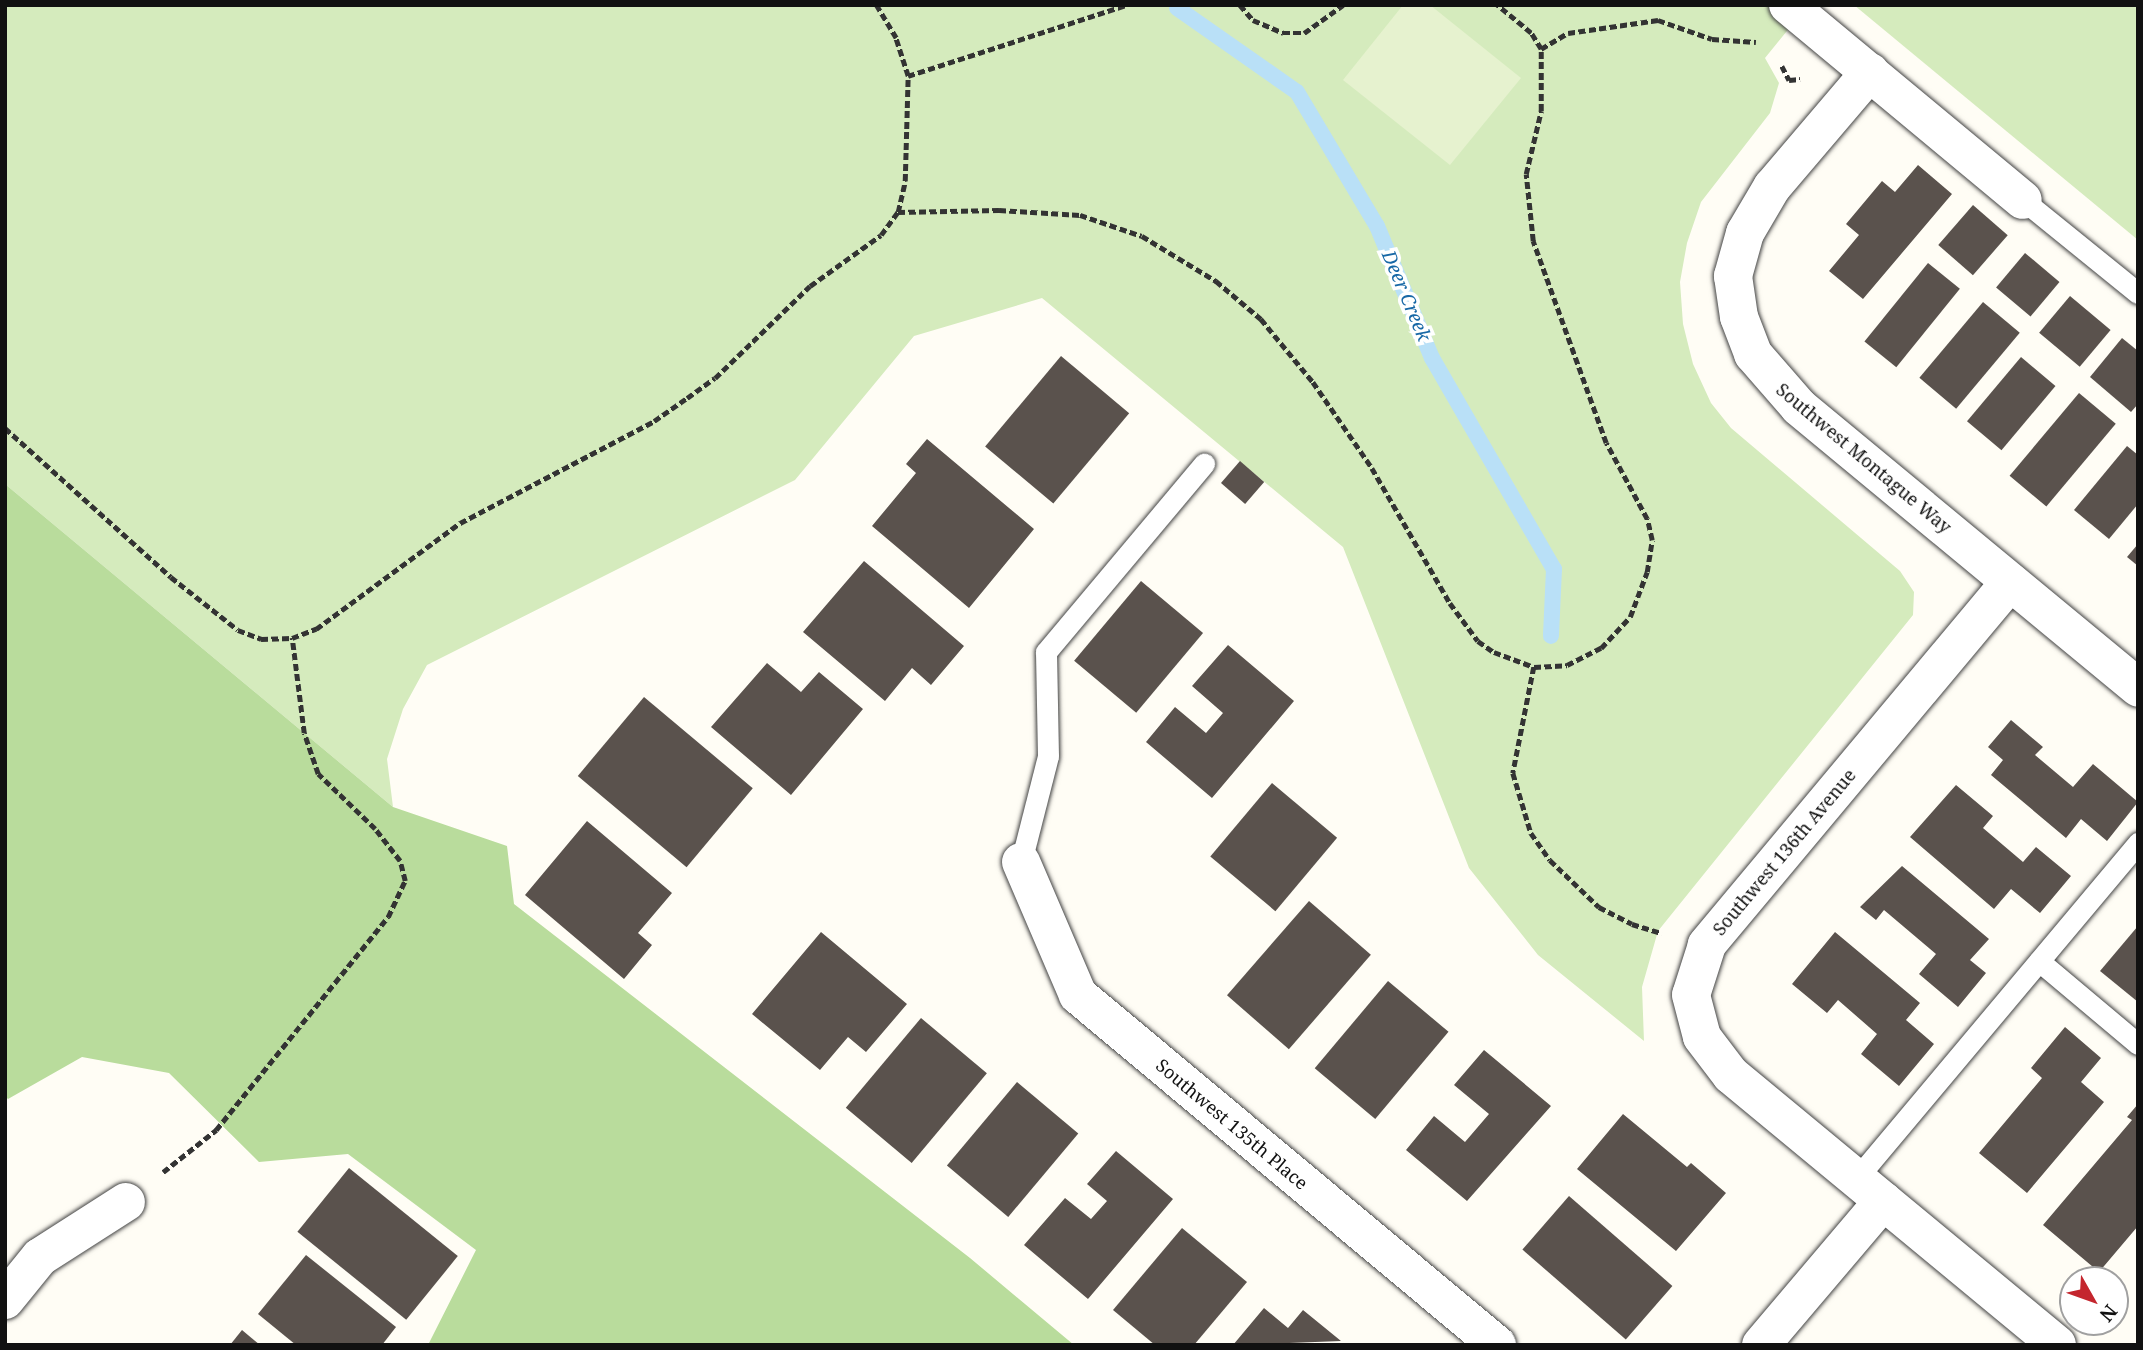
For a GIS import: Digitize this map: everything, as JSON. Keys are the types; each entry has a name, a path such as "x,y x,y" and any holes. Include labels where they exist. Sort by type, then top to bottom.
{"street":[{"path":"1788,5 2023,200"},
{"name":"Southwest Montague Way","path":"1870,72 1772,187 1745,233 1733,276 1740,317 1753,354 1799,407 2138,687"},
{"name":"Southwest 136th Avenue","path":"2010,582 1707,945 1691,995 1702,1037 1731,1075 2057,1345"},
{"name":"Southwest 135th Place","path":"1021,862 1078,995 1497,1345"},
{"path":"1761,1345 1870,1190"},
{"path":"5,1300 40,1257 126,1202"}],"lane":[{"path":"2023,200 2138,293"},
{"path":"1021,862 1048,756 1046,652 1204,464"},
{"path":"1870,1190 2039,961 2138,843"},
{"path":"2039,961 2138,1044"}],"path":[{"path":"5,428 171,577 238,630 261,639 292,638 316,629 460,523 654,421 687,398 715,378 810,286 881,234 898,212 909,154 908,76 896,38 876,5"},
{"path":"908,76 1126,5"},
{"path":"1240,5 1253,20 1283,33 1304,33 1343,5"},
{"path":"898,212 1011,210 1080,215 1142,236 1216,281 1261,319 1312,382 1372,468 1462,621 1494,652 1534,667 1584,659 1616,634 1640,596 1652,540 1647,519 1606,443 1533,242 1526,174 1542,101 1541,49 1531,33 1497,5"},
{"path":"1541,49 1568,33 1658,20 1713,39 1763,45"},
{"path":"1778,57 1789,80 1870,72"},
{"path":"126,1202 216,1130 388,917 405,881 400,860 374,829 318,774 304,733 292,638"},
{"path":"1534,667 1513,774 1531,833 1550,860 1599,907 1632,924 1707,945"}],"green space":[{"path":"5,5 1808,5 1765,58 1779,83 1770,113 1701,202 1687,243 1680,282 1683,324 1693,364 1711,403 1731,428 1900,571 1914,592 1913,615 1658,931 1642,987 1644,1041 1538,955 1469,868 1343,547 1042,298 914,336 795,480 427,665 403,709 387,759 393,807 5,484"},
{"path":"1403,5 1430,5 1521,78 1450,165 1343,80"},
{"path":"1854,5 2138,5 2138,240"},
{"path":"5,484 393,807 507,846 514,904 970,1258 1074,1345 428,1345 476,1250 348,1154 259,1162 169,1073 82,1057 8,1099 5,1096"}],"building":[{"path":"1918,165 1952,194 1863,299 1829,271 1859,235 1846,224 1882,181 1895,192"},
{"path":"1973,205 2008,235 1973,275 1938,245"},
{"path":"2025,253 2059,282 2031,316 1996,287"},
{"path":"1928,263 1960,289 1896,367 1864,341"},
{"path":"2070,296 2111,330 2080,367 2039,333"},
{"path":"1983,302 2020,333 1956,409 1919,378"},
{"path":"2122,338 2138,351 2138,404 2131,412 2090,377"},
{"path":"1061,356 1129,413 1053,504 985,446"},
{"path":"2021,357 2055,386 2001,450 1967,421"},
{"path":"2079,393 2116,424 2046,507 2010,476"},
{"path":"927,439 1034,529 969,608 872,526 916,473 906,464"},
{"path":"2127,446 2138,455 2138,504 2109,539 2074,510"},
{"path":"1240,461 1264,482 1245,504 1221,483"},
{"path":"2138,544 2138,566 2127,557"},
{"path":"864,561 964,646 931,685 912,668 885,701 803,632"},
{"path":"1141,581 1203,633 1136,713 1074,661"},
{"path":"1228,645 1294,701 1212,798 1146,742 1175,707 1206,733 1223,713 1192,686"},
{"path":"767,663 801,692 819,672 863,709 791,795 711,727"},
{"path":"644,697 753,788 687,867 578,776"},
{"path":"2011,720 2043,747 2035,755 2073,787 2093,764 2138,802 2107,841 2081,819 2066,838 1991,775 2003,760 1988,747"},
{"path":"1272,783 1337,838 1275,911 1210,857"},
{"path":"1956,785 1993,816 1983,828 2023,862 2036,847 2071,876 2040,913 2011,889 1994,909 1910,837"},
{"path":"587,821 672,893 638,933 652,945 624,979 525,895"},
{"path":"1902,866 1989,939 1970,960 1986,973 1958,1007 1919,974 1936,954 1884,910 1876,920 1860,907"},
{"path":"1309,901 1371,955 1289,1049 1227,995"},
{"path":"2138,926 2138,1002 2100,971"},
{"path":"821,932 907,1004 866,1052 848,1037 820,1070 752,1014"},
{"path":"1835,932 1920,1003 1906,1020 1934,1044 1899,1086 1861,1054 1877,1034 1838,1000 1827,1013 1792,984"},
{"path":"1388,981 1449,1032 1375,1119 1315,1068"},
{"path":"921,1018 987,1073 912,1163 846,1108"},
{"path":"2065,1027 2101,1058 2081,1082 2104,1102 2027,1193 1979,1153 2042,1078 2031,1068"},
{"path":"1484,1050 1551,1106 1467,1201 1406,1150 1434,1116 1465,1142 1489,1114 1454,1085"},
{"path":"1017,1082 1078,1133 1008,1217 947,1165"},
{"path":"2138,1104 2138,1226 2104,1266 2092,1266 2043,1225 2132,1120 2127,1117"},
{"path":"1623,1114 1687,1167 1691,1163 1726,1193 1676,1251 1577,1169"},
{"path":"1116,1151 1173,1199 1088,1299 1024,1245 1065,1198 1091,1219 1107,1201 1087,1184"},
{"path":"349,1168 458,1256 406,1320 297,1232"},
{"path":"1569,1196 1672,1286 1626,1339 1522,1250"},
{"path":"1182,1228 1247,1282 1194,1345 1155,1345 1113,1310"},
{"path":"306,1255 396,1327 382,1345 296,1345 258,1314"},
{"path":"1264,1308 1288,1328 1303,1310 1341,1341 1233,1345"},
{"path":"242,1330 260,1345 230,1345"}],"waterway":[{"name":"Deer Creek","path":"1177,8 1297,92 1377,226 1432,358 1554,569 1551,636"}]}
